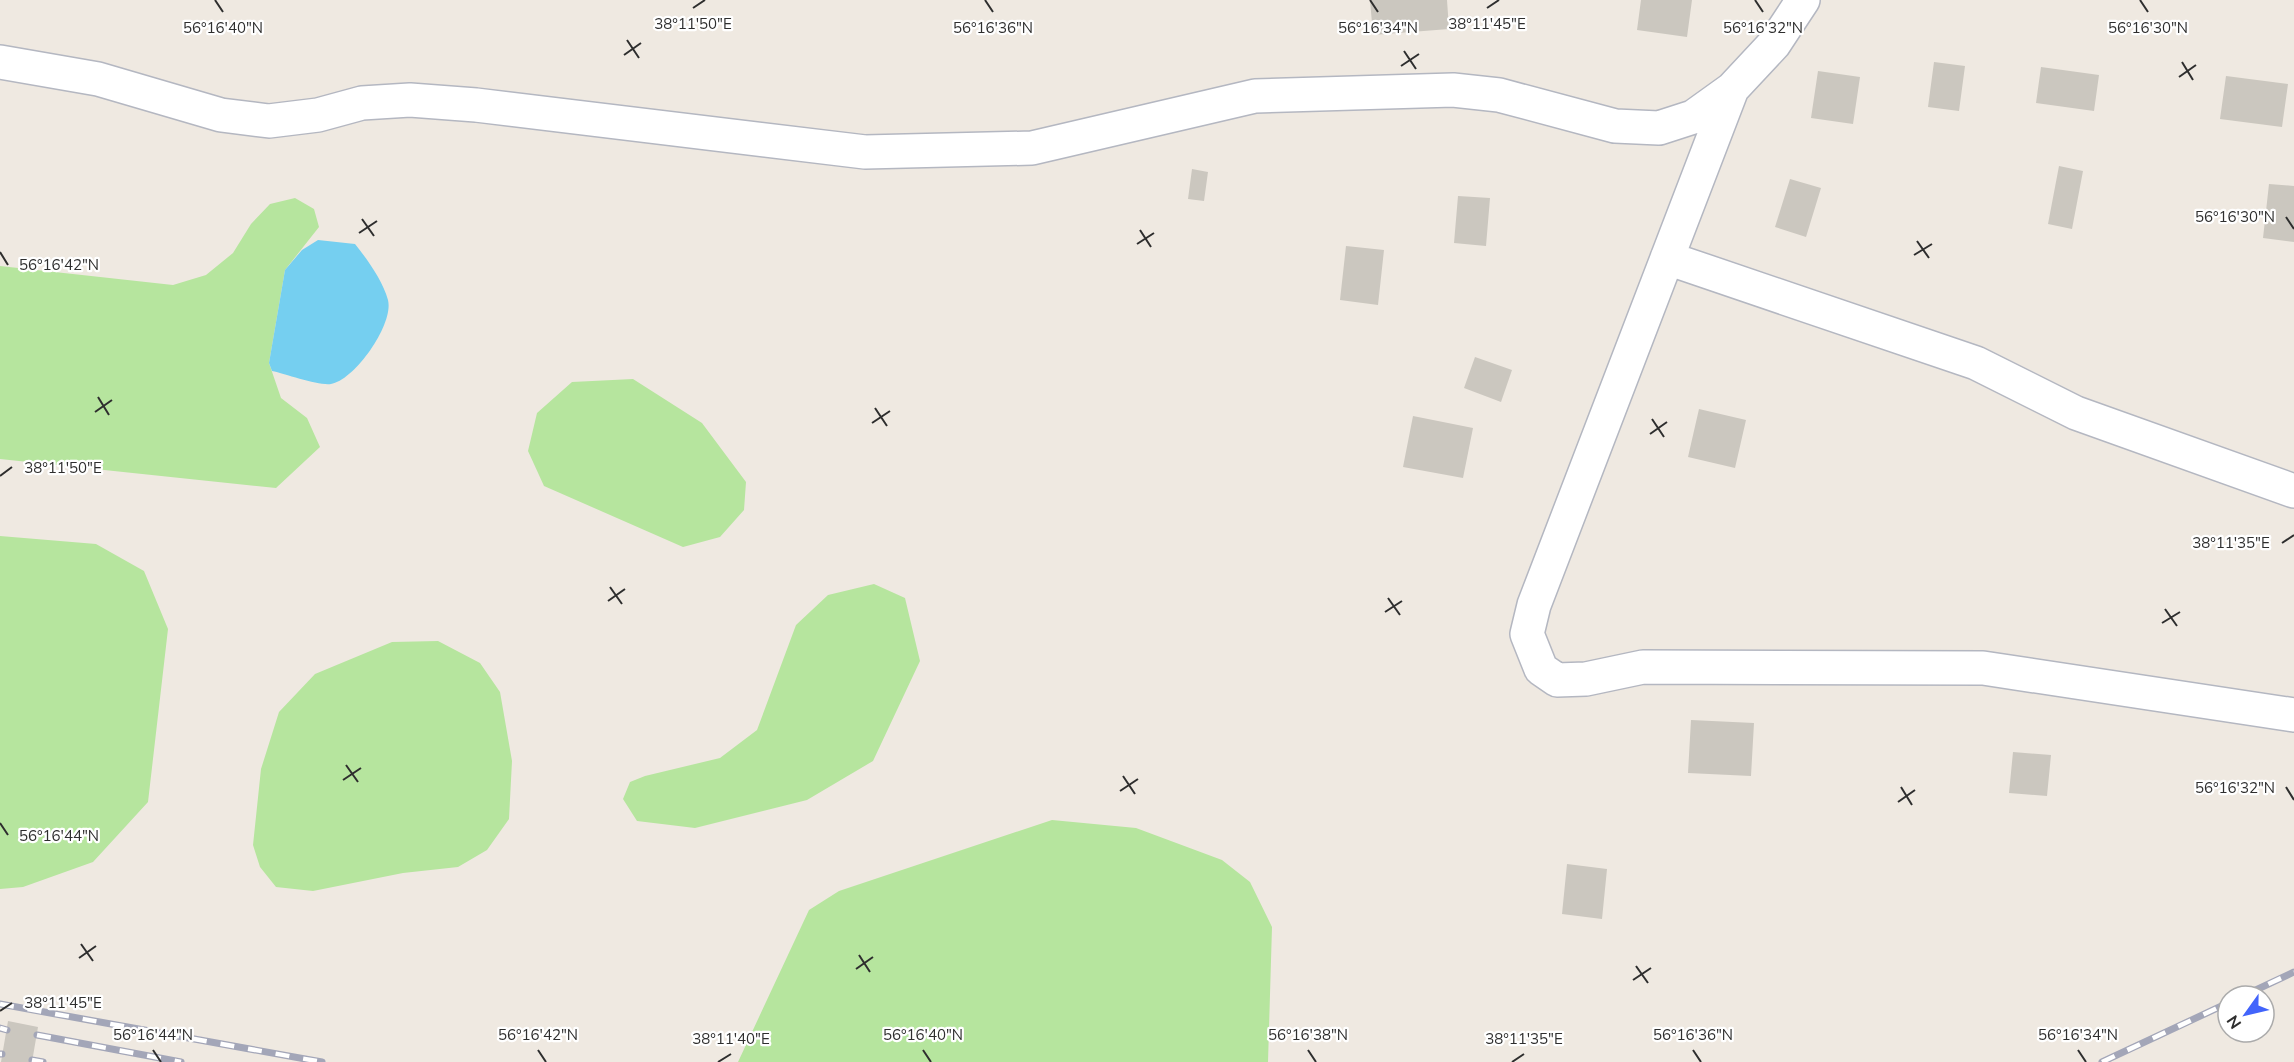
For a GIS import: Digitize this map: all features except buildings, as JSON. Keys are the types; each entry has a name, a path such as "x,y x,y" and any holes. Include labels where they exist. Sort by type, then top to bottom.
{"lane":[{"path":"0,62 98,79 221,115 269,121 318,115 362,103 410,100 476,105 865,152 1032,148 1255,96 1442,90 1499,95 1615,126 1659,128 1693,117 1732,89 1774,44 1803,0"},
{"path":"1732,89 1534,605 1527,634 1541,669 1557,680 1586,679 1643,667 1983,668 2294,715"},
{"path":"1667,258 1976,363 2076,413 2294,491"}],"green space":[{"path":"295,198 314,209 319,227 285,270 269,363 281,398 307,418 320,447 276,488 0,459 0,266 173,285 206,275 233,253 251,224 270,204"},
{"path":"633,379 702,423 746,482 744,510 720,537 683,547 544,486 528,451 537,413 572,382"},
{"path":"0,536 96,544 144,571 168,629 148,802 93,862 23,887 0,889"},
{"path":"874,584 905,598 920,661 873,761 807,800 695,828 637,821 623,799 630,782 645,776 720,758 757,730 796,625 828,595"},
{"path":"438,641 480,663 500,692 512,761 509,819 487,850 458,867 403,873 313,891 276,887 260,867 253,845 261,769 279,712 315,674 392,642"},
{"path":"1052,820 1136,828 1222,860 1250,882 1272,927 1268,1062 738,1062 809,910 839,891"}],"water":[{"path":"318,240 355,244 379,278 388,300 385,323 371,350 351,373 331,384 311,382 272,371 269,363 285,270 302,250"}],"railway":[{"path":"2268,984 2294,972"},
{"path":"0,1004 322,1062"},
{"path":"2102,1062 2216,1009"},
{"path":"0,1028 7,1030"},
{"path":"37,1035 181,1062"},
{"path":"32,1060 43,1062"}]}
